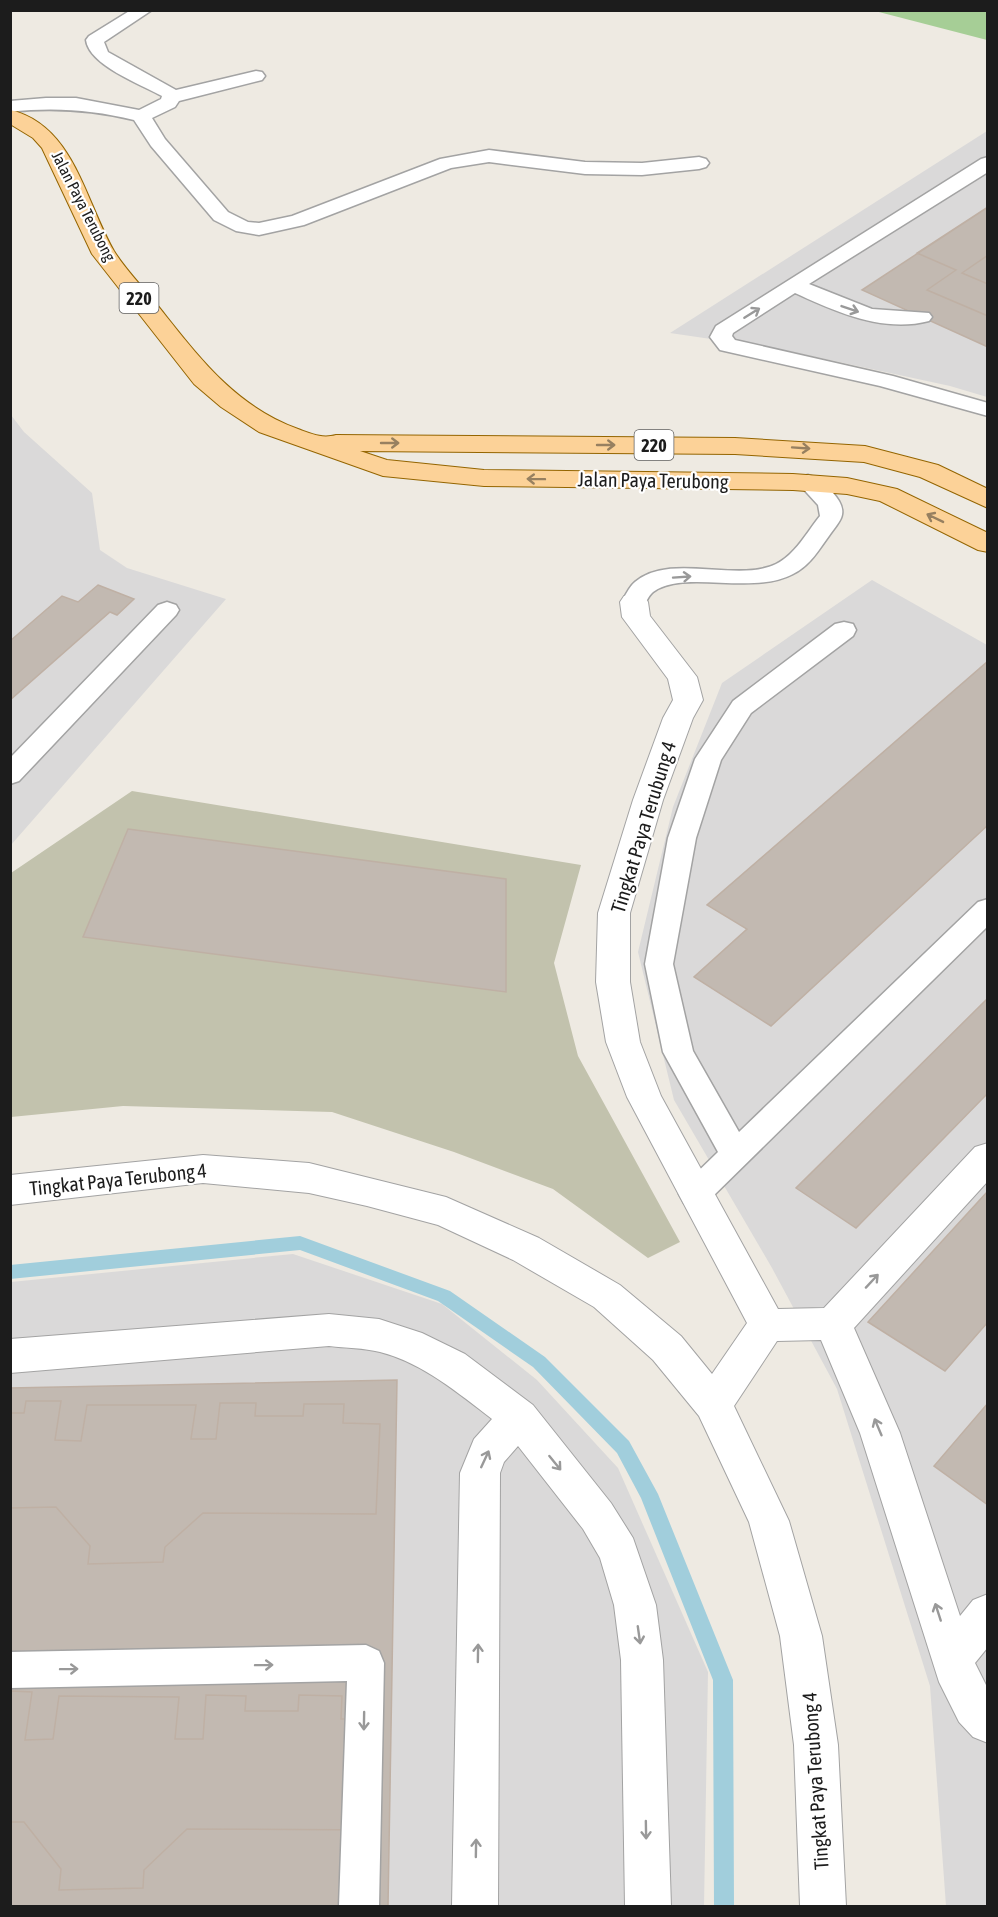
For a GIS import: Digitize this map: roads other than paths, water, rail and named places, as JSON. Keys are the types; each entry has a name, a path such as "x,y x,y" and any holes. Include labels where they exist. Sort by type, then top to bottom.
{"main road":[{"name":"Jalan Paya Terubong","path":"10,116 33,127 56,148 60,162 104,254 202,379 230,402 268,427 383,468 484,478 808,482 847,486 888,495 987,543"},
{"name":"Jalan Paya Terubong","path":"310,443 800,448 865,454 929,471 987,500"}],"street":[{"name":"Tingkat Paya Terubung 4","path":"634,602 636,617 682,676 688,700 678,718 648,800 614,913 614,982 623,1042 644,1097 767,1325"},
{"path":"712,1404 767,1325 833,1324 987,1157"},
{"name":"Tingkat Paya Terubong 4","path":"17,1189 203,1168 309,1178 446,1212 526,1249 607,1296 667,1348 712,1404 769,1521 801,1636 816,1745 823,1906"},
{"path":"833,1324 880,1433 966,1695 987,1722"},
{"path":"10,1356 329,1330 379,1335 408,1345 451,1366 519,1418 597,1516 618,1551 635,1605 642,1660 648,1906"},
{"path":"475,1906 480,1473 488,1452 519,1418"},
{"path":"953,1657 987,1614"}],"lane":[{"path":"144,10 101,35 95,40 96,48 102,56 168,92 172,97"},
{"path":"10,107 49,101 70,102 93,104 141,116 168,103 172,97 256,76"},
{"path":"141,116 158,142 221,216 243,227 259,230 297,221 447,163 489,156 585,168 642,169 699,163"},
{"path":"987,163 796,286 723,330 721,337 728,345 885,381 987,410"},
{"path":"796,286 866,315 896,320 922,317"},
{"name":"Tingkat Paya Terubung 4","path":"634,602 643,588 662,579 742,577 784,569 799,558 831,517 832,511 828,502 808,482"},
{"path":"10,775 167,610"},
{"path":"736,1155 678,1052 659,964 682,838 708,759 742,707 844,630"},
{"path":"695,1194 987,909"},
{"path":"10,1670 366,1663 359,1906"}],"waterway":[{"path":"10,1272 300,1243 444,1296 539,1362 623,1447 649,1494 723,1680 724,1906"}]}
